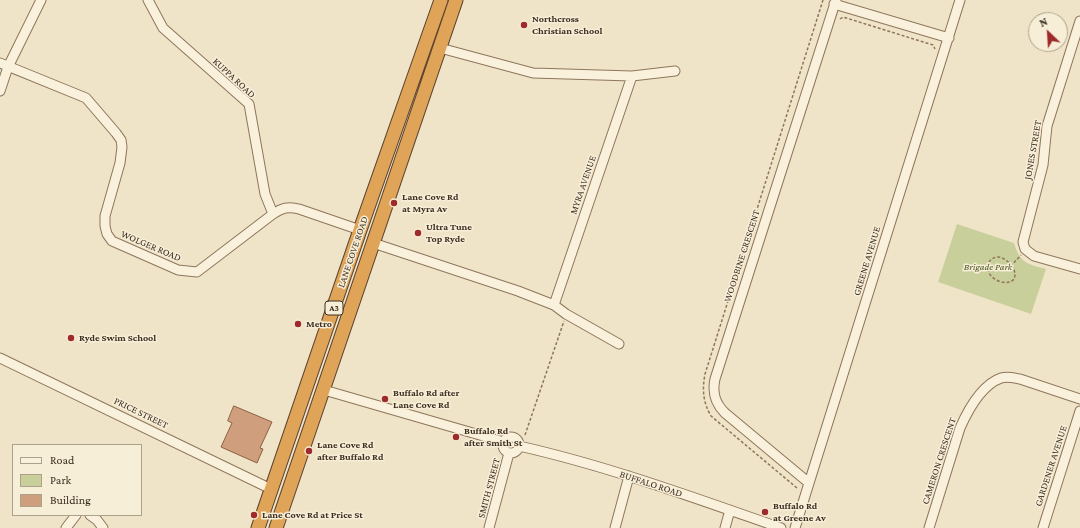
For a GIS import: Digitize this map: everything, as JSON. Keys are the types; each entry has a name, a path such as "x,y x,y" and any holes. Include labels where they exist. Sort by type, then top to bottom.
{"highway":[{"name":"LANE COVE ROAD","path":"258,528 308,386 360,230 441,0"},
{"name":"LANE COVE ROAD","path":"276,528 456,0"},
{"path":"308,386 324,390"}],"street":[{"path":"0,91 4,65 41,0"},
{"name":"KUPPA ROAD","path":"148,0 163,28 249,104 265,194 273,214"},
{"name":"GREENE AVENUE","path":"795,528 960,0"},
{"path":"835,2 949,38"},
{"name":"WOODBINE CRESCENT","path":"810,483 722,410 718,406 713,387 835,2"},
{"name":"JONES STREET","path":"1026,250 1023,242 1024,234 1043,165 1048,126 1080,21"},
{"path":"440,48 533,74 632,76 675,71"},
{"name":"WOLGER ROAD","path":"4,65 86,98 121,140 122,147 120,162 105,216 104,226 112,241 178,270 197,272 283,208 290,207 360,230"},
{"name":"MYRA AVENUE","path":"554,305 632,76"},
{"path":"373,243 518,291 554,305 566,314 619,344"},
{"path":"1026,250 1034,256 1080,270"},
{"name":"PRICE STREET","path":"0,358 271,489"},
{"name":"CAMERON CRESCENT","path":"929,528 963,422 983,390 993,382 1002,378 1010,377 1080,399"},
{"path":"324,390 504,442"},
{"name":"GARDENER AVENUE","path":"1043,528 1080,411"},
{"path":"510,437 515,438 518,441 519,446 517,451 509,453 506,452 503,447 504,442 510,437"},
{"name":"BUFFALO ROAD","path":"519,446 549,452 629,476 781,528"},
{"name":"SMITH STREET","path":"489,528 509,453"},
{"path":"615,528 629,476"},
{"path":"725,528 730,510"},
{"path":"66,528 75,516"},
{"path":"91,516 97,520 103,528"}],"path":[{"path":"840,19 843,17 933,45 935,49"},
{"path":"1012,265 1026,250"},
{"path":"997,257 1002,258 1012,265 1016,273 1016,277 1012,281 1008,282 995,279 988,273 987,269 990,261 997,257"},
{"path":"525,435 566,314"}],"green space":[{"name":"Brigade Park","path":"957,224 1014,243 1016,250 1025,262 1046,269 1031,314 938,282"}],"building":[{"path":"234,406 272,422 260,448 263,449 257,463 221,447 232,423 228,421"}],"place":[{"name":"Northcross Christian School","path":"524,25"},
{"name":"Lane Cove Rd at Myra Av","path":"394,203"},
{"name":"Ultra Tune Top Ryde","path":"418,233"},
{"name":"Metro","path":"298,324"},
{"name":"Ryde Swim School","path":"71,338"},
{"name":"Buffalo Rd after Lane Cove Rd","path":"385,399"},
{"name":"Buffalo Rd after Smith St","path":"456,437"},
{"name":"Lane Cove Rd after Buffalo Rd","path":"309,451"},
{"name":"Buffalo Rd at Greene Av","path":"765,512"},
{"name":"Lane Cove Rd at Price St","path":"254,515"}]}
